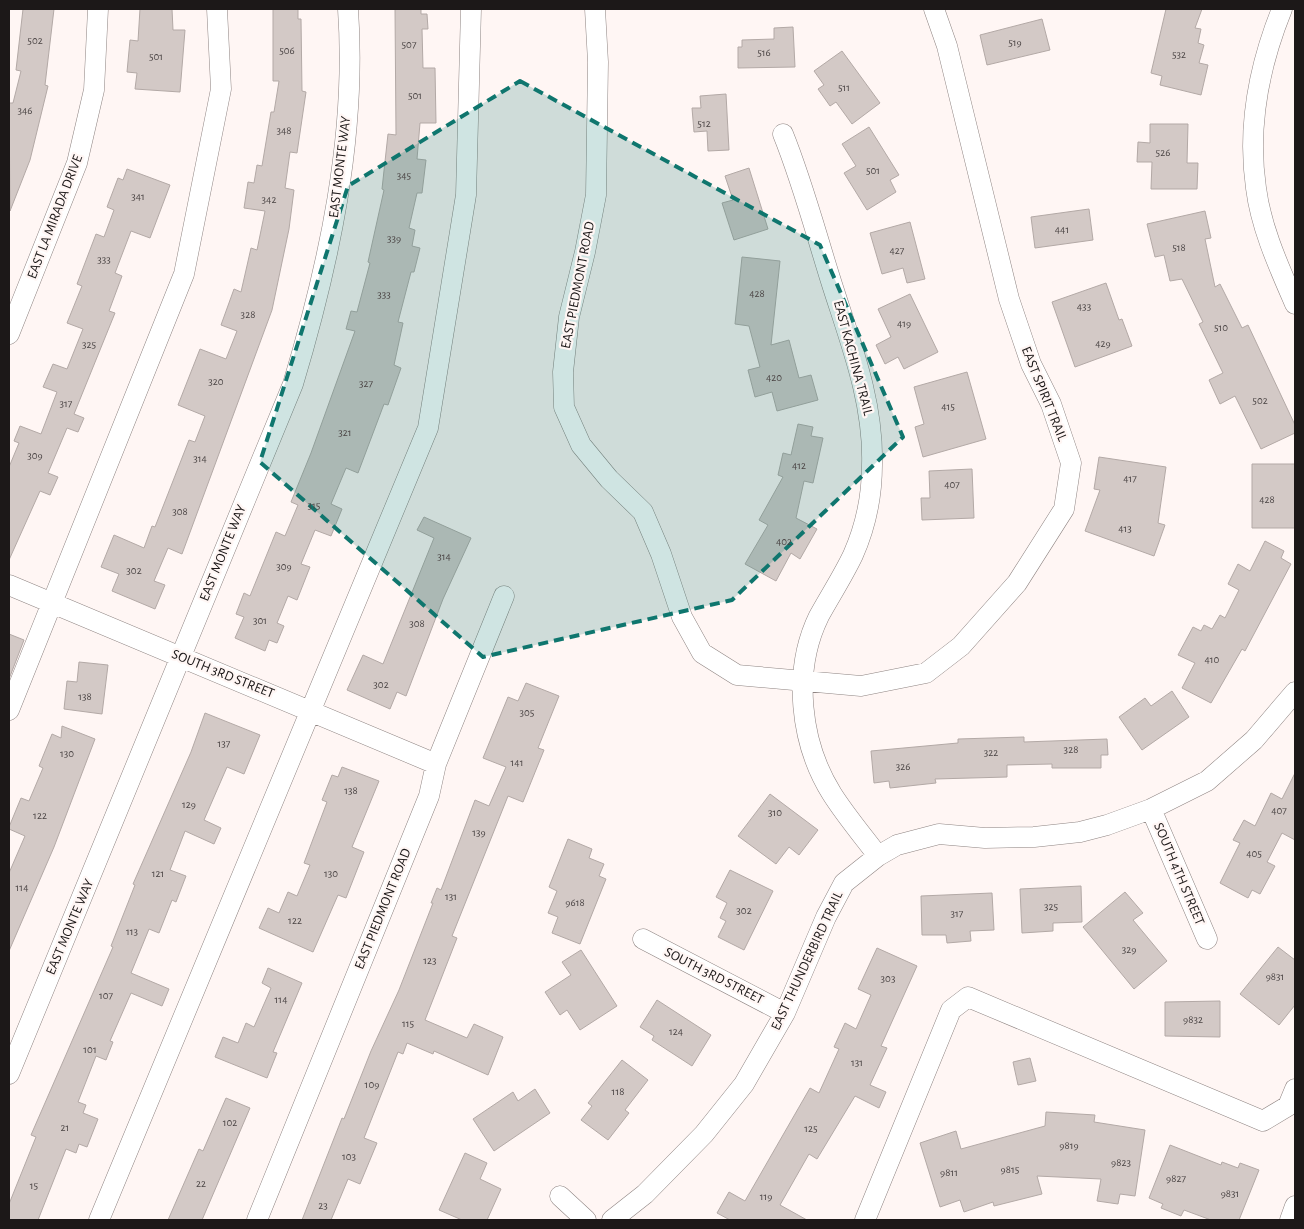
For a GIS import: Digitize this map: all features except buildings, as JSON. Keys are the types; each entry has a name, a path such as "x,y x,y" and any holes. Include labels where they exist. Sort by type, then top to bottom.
{"street":[{"name":"EAST LA MIRADA DRIVE","path":"9,334 78,163 94,90 98,9"},
{"path":"9,710 184,274 221,89 217,9"},
{"name":"EAST MONTE WAY","path":"9,1074 293,384 327,265 348,107 348,9"},
{"path":"99,1220 428,428 466,195 471,9"},
{"name":"EAST PIEDMONT ROAD","path":"595,9 598,62 596,195 586,252 569,317 563,372 564,407 581,444 609,479 643,512 661,554 682,617 702,653 737,675 803,680"},
{"name":"EAST SPIRIT TRAIL","path":"803,680 860,686 926,673 961,646 1017,583 1064,509 1071,463 1051,404 1031,364 1009,299 948,46 934,9"},
{"path":"1282,9 1267,46 1255,104 1253,147 1256,189 1266,229 1295,304"},
{"name":"EAST KACHINA TRAIL","path":"783,134 867,400 872,436 870,494 863,525 853,554 818,618 804,668 804,722 810,745 831,793 878,856"},
{"name":"SOUTH 3RD STREET","path":"9,585 436,764"},
{"name":"EAST PIEDMONT ROAD","path":"257,1220 429,796 436,764 504,596"},
{"name":"EAST THUNDERBIRD TRAIL","path":"612,1220 645,1194 704,1134 744,1084 785,1012 826,917 844,883 878,856 897,845 938,834 986,838 1034,837 1070,833 1107,825 1151,809 1207,781 1254,740 1295,692"},
{"name":"SOUTH 4TH STREET","path":"1151,809 1207,939"},
{"name":"SOUTH 3RD STREET","path":"643,939 785,1012"},
{"path":"865,1220 951,1010 968,997 1263,1121 1288,1106 1295,1089"},
{"path":"560,1196 586,1220"},
{"path":"1290,1220 1295,1206"}],"highlighted area":[{"path":"520,81 820,245 903,437 732,600 483,657 260,462 348,186"}]}
